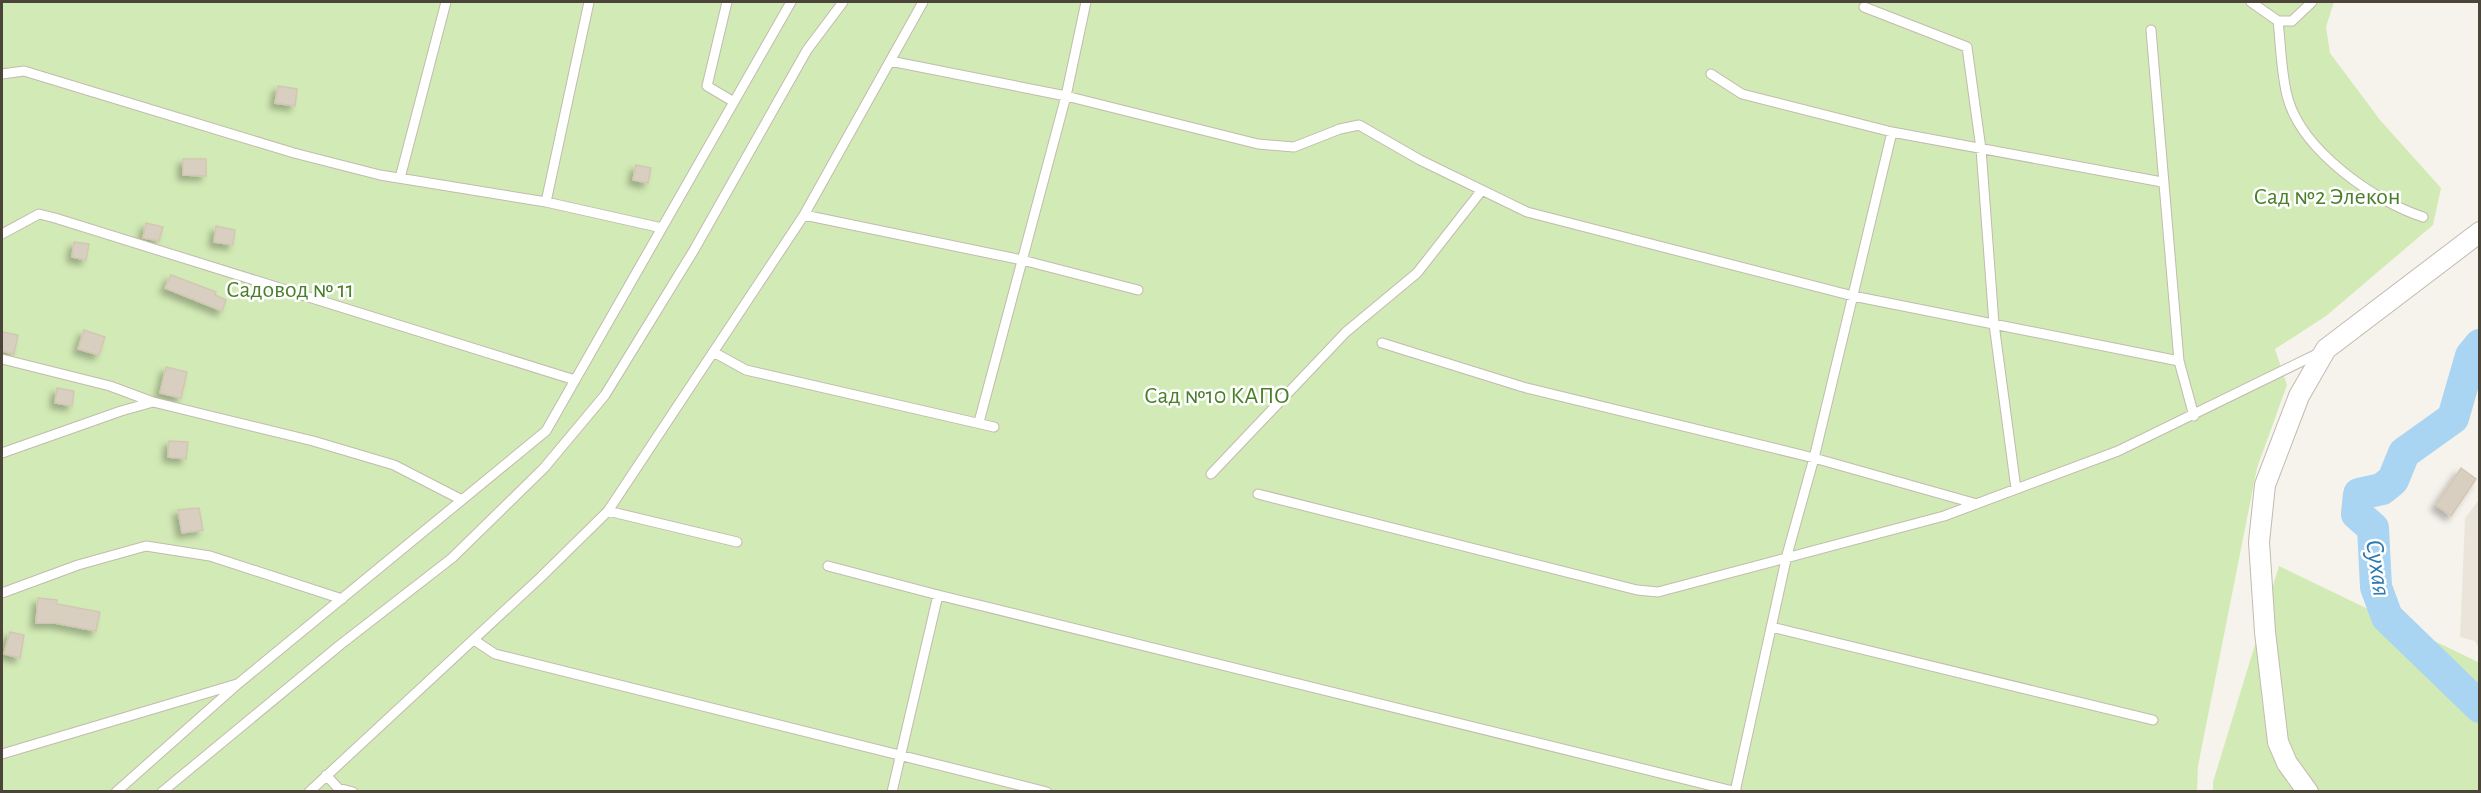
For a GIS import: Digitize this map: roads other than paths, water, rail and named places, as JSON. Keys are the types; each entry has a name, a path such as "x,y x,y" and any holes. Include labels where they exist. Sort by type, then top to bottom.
{"street":[{"path":"2308,792 2287,764 2278,741 2265,632 2259,542 2265,485 2300,396 2326,349 2480,232"}],"lane":[{"path":"400,178 446,2"},
{"path":"546,202 589,2"},
{"path":"727,2 706,86 734,102"},
{"path":"116,792 239,683 546,431 791,2"},
{"path":"162,792 331,652 452,558 544,468 605,395 694,250 807,50 843,2"},
{"path":"309,792 474,640 608,511 715,353 804,215 923,2"},
{"path":"979,422 1066,96 1086,2"},
{"path":"2251,2 2278,21 2292,21 2312,2"},
{"path":"1864,7 1967,47 1981,149 1994,324 2016,489"},
{"path":"2278,21 2288,100 2306,134 2349,178 2402,210 2423,217"},
{"path":"2151,30 2162,182 2179,361 2194,416"},
{"path":"890,61 1066,96 1258,144 1294,147 1340,129 1359,125 1375,132 1420,160 1527,212 1854,296 2179,361"},
{"path":"2,74 24,71 294,153 400,178 546,202 662,228"},
{"path":"1711,74 1742,94 1892,132 2162,182"},
{"path":"828,566 1735,791 1787,555 1814,458 1892,132"},
{"path":"1211,474 1346,332 1417,273 1482,190"},
{"path":"2,234 39,214 55,218 575,380"},
{"path":"804,215 1022,260 1138,290"},
{"path":"1382,343 1523,387 1814,458 1977,504"},
{"path":"1258,494 1637,590 1658,591 1787,555 1944,516 2118,452 2326,349"},
{"path":"715,353 746,370 994,427"},
{"path":"2,359 110,386 153,402 313,441 394,465 462,500"},
{"path":"2,453 153,402"},
{"path":"608,511 737,542"},
{"path":"2,593 78,565 146,546 210,556 342,599"},
{"path":"892,792 938,595"},
{"path":"1771,627 2153,720"},
{"path":"474,640 495,654 1047,792"},
{"path":"2,753 239,683"},
{"path":"326,775 338,788 353,792"}],"waterway":[{"name":"Сухая","path":"2480,345 2471,356 2453,418 2404,453 2393,480 2382,489 2359,494 2357,514 2373,528 2376,587 2387,617 2480,707"}],"park label":[{"name":"Сад №2 Элекон","path":"2327,197"},
{"name":"Садовод № 11","path":"290,290"},
{"name":"Сад №10 КАПО","path":"1217,396"}]}
